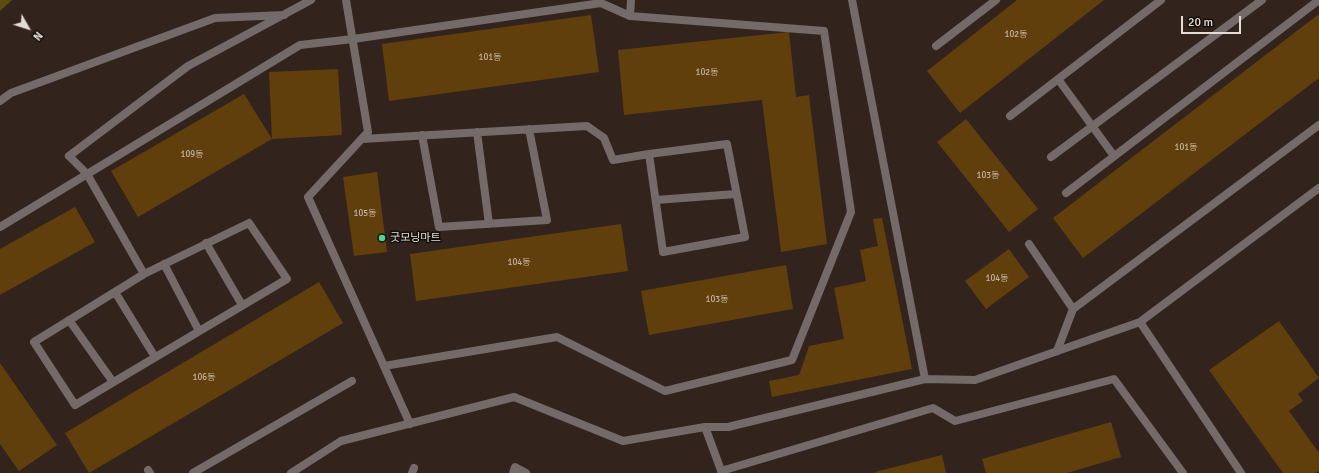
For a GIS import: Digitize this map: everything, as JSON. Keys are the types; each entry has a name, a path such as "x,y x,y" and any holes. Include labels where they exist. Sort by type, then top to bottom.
{"street":[{"path":"144,274 87,174 69,156 188,66 311,0"},
{"path":"346,0 368,132 308,197 410,424"},
{"path":"630,16 631,0"},
{"path":"852,0 925,379"},
{"path":"936,46 996,0"},
{"path":"1010,116 1161,0"},
{"path":"1050,157 1262,0"},
{"path":"1066,193 1319,0"},
{"path":"0,227 300,45 353,39 601,3 630,16 824,31 851,212 792,360 665,391 557,337 384,366"},
{"path":"0,102 11,93 215,18 284,15"},
{"path":"1058,79 1114,156"},
{"path":"1057,351 1073,309 1319,125"},
{"path":"362,139 587,126 604,138 613,160 649,154 727,144 745,237 663,252 649,154"},
{"path":"422,136 439,227 547,220 529,129"},
{"path":"478,132 489,224"},
{"path":"291,473 341,441 514,397 624,441 705,427 728,427 925,379 975,380 1140,322 1319,188"},
{"path":"656,200 736,194"},
{"path":"249,223 287,279 75,405 34,342 144,274 164,264 249,223"},
{"path":"206,244 242,305"},
{"path":"1029,244 1073,309"},
{"path":"164,264 199,330"},
{"path":"115,292 154,358"},
{"path":"69,320 113,382"},
{"path":"1140,322 1241,473"},
{"path":"705,427 721,472 933,408 955,421 1114,379 1183,473"},
{"path":"193,473 352,381"},
{"path":"513,473 515,467 526,473"}],"shaded area":[{"path":"0,0 12,0 0,11"}],"building":[{"path":"1017,0 1104,0 960,113 927,71"},
{"path":"1319,14 1319,78 1083,258 1053,218"},
{"path":"591,15 599,72 389,101 382,44"},
{"path":"789,32 796,97 809,95 827,244 781,252 762,100 624,115 618,50"},
{"path":"338,69 342,135 272,139 269,72"},
{"path":"244,94 272,139 138,217 111,171"},
{"path":"966,119 1038,209 1009,232 937,142"},
{"path":"377,172 387,252 354,256 343,177"},
{"path":"75,207 95,242 0,295 0,249"},
{"path":"882,218 912,369 772,397 769,381 799,375 809,346 844,339 834,288 866,281 860,250 878,246 873,219"},
{"path":"621,224 628,271 416,301 410,254"},
{"path":"1009,249 1029,277 986,309 965,281"},
{"path":"786,265 793,309 649,335 641,291"},
{"path":"319,282 343,323 89,473 65,433"},
{"path":"1279,321 1319,378 1298,394 1303,401 1289,411 1319,453 1319,471 1315,473 1283,473 1209,370"},
{"path":"0,363 57,445 19,471 0,444"},
{"path":"1111,422 1121,457 1067,473 986,473 982,459"},
{"path":"942,455 946,473 875,472"}],"place":[{"name":"굿모닝마트","path":"382,238"}]}
